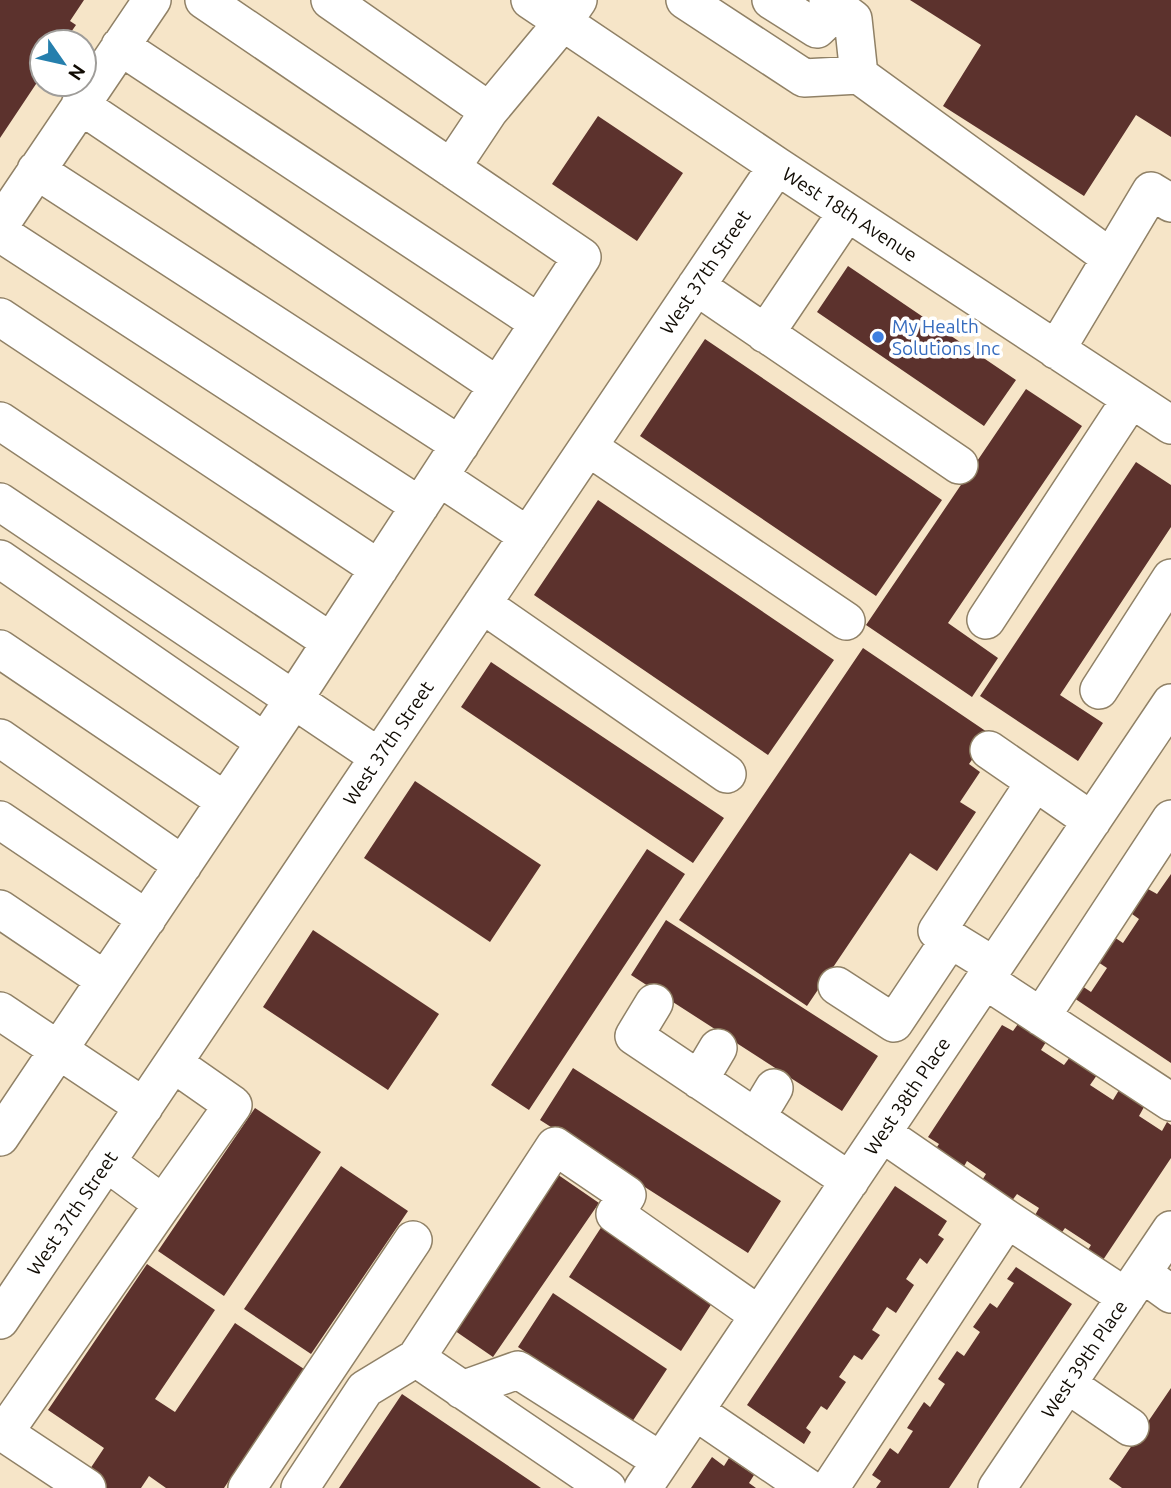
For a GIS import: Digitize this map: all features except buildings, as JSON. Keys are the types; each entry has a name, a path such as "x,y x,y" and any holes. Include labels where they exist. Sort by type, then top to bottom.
{"street":[{"path":"0,225 152,0"},
{"path":"0,1137 10,1100 58,1050 147,919 582,257 204,0"},
{"path":"330,0 489,111"},
{"name":"West 18th Avenue","path":"530,0 571,11 777,166 1171,425"},
{"path":"685,0 804,78 859,75 1111,258"},
{"path":"771,0 817,29 834,4 853,19 859,75"},
{"path":"451,168 489,111 571,11"},
{"path":"120,46 539,323"},
{"path":"80,105 498,386"},
{"name":"West 37th Street","path":"0,1320 777,166"},
{"path":"36,170 460,445"},
{"path":"1056,350 1151,191 1171,203"},
{"path":"765,334 847,212"},
{"path":"0,233 429,492 528,536"},
{"path":"696,286 959,465"},
{"path":"0,317 379,569"},
{"path":"986,620 1131,399"},
{"path":"0,421 331,642"},
{"path":"588,447 846,621"},
{"path":"0,502 379,757"},
{"path":"0,559 265,742"},
{"path":"1098,690 1171,578"},
{"path":"482,604 727,774"},
{"path":"0,649 225,801"},
{"name":"West 38th Place","path":"652,1474 1092,821 1165,724"},
{"path":"0,738 183,864"},
{"path":"989,750 1092,821"},
{"path":"1035,782 937,931 950,939 1041,1017 1171,1102"},
{"path":"1041,1017 1171,819"},
{"path":"0,820 147,919"},
{"path":"0,909 105,980"},
{"path":"837,986 894,1023 950,939"},
{"path":"907,1002 952,1029"},
{"path":"654,1003 634,1036 699,1080 765,1103 850,1181"},
{"path":"0,1011 144,1107"},
{"path":"699,1080 718,1048"},
{"path":"87,1488 4,1433 233,1105 173,1063"},
{"path":"882,1133 1007,1219 1134,1285 1171,1294"},
{"path":"300,1488 365,1389 416,1358 555,1146 627,1195 615,1214 759,1315"},
{"path":"106,1163 163,1204"},
{"path":"830,1488 1007,1219"},
{"name":"West 39th Place","path":"997,1488 1171,1230"},
{"path":"247,1488 414,1240"},
{"path":"416,1358 607,1488"},
{"path":"462,1390 518,1370 652,1474"},
{"path":"1067,1384 1130,1427"},
{"path":"695,1411 808,1488"}],"place":[{"name":"My Health Solutions Inc","path":"878,337"}]}
